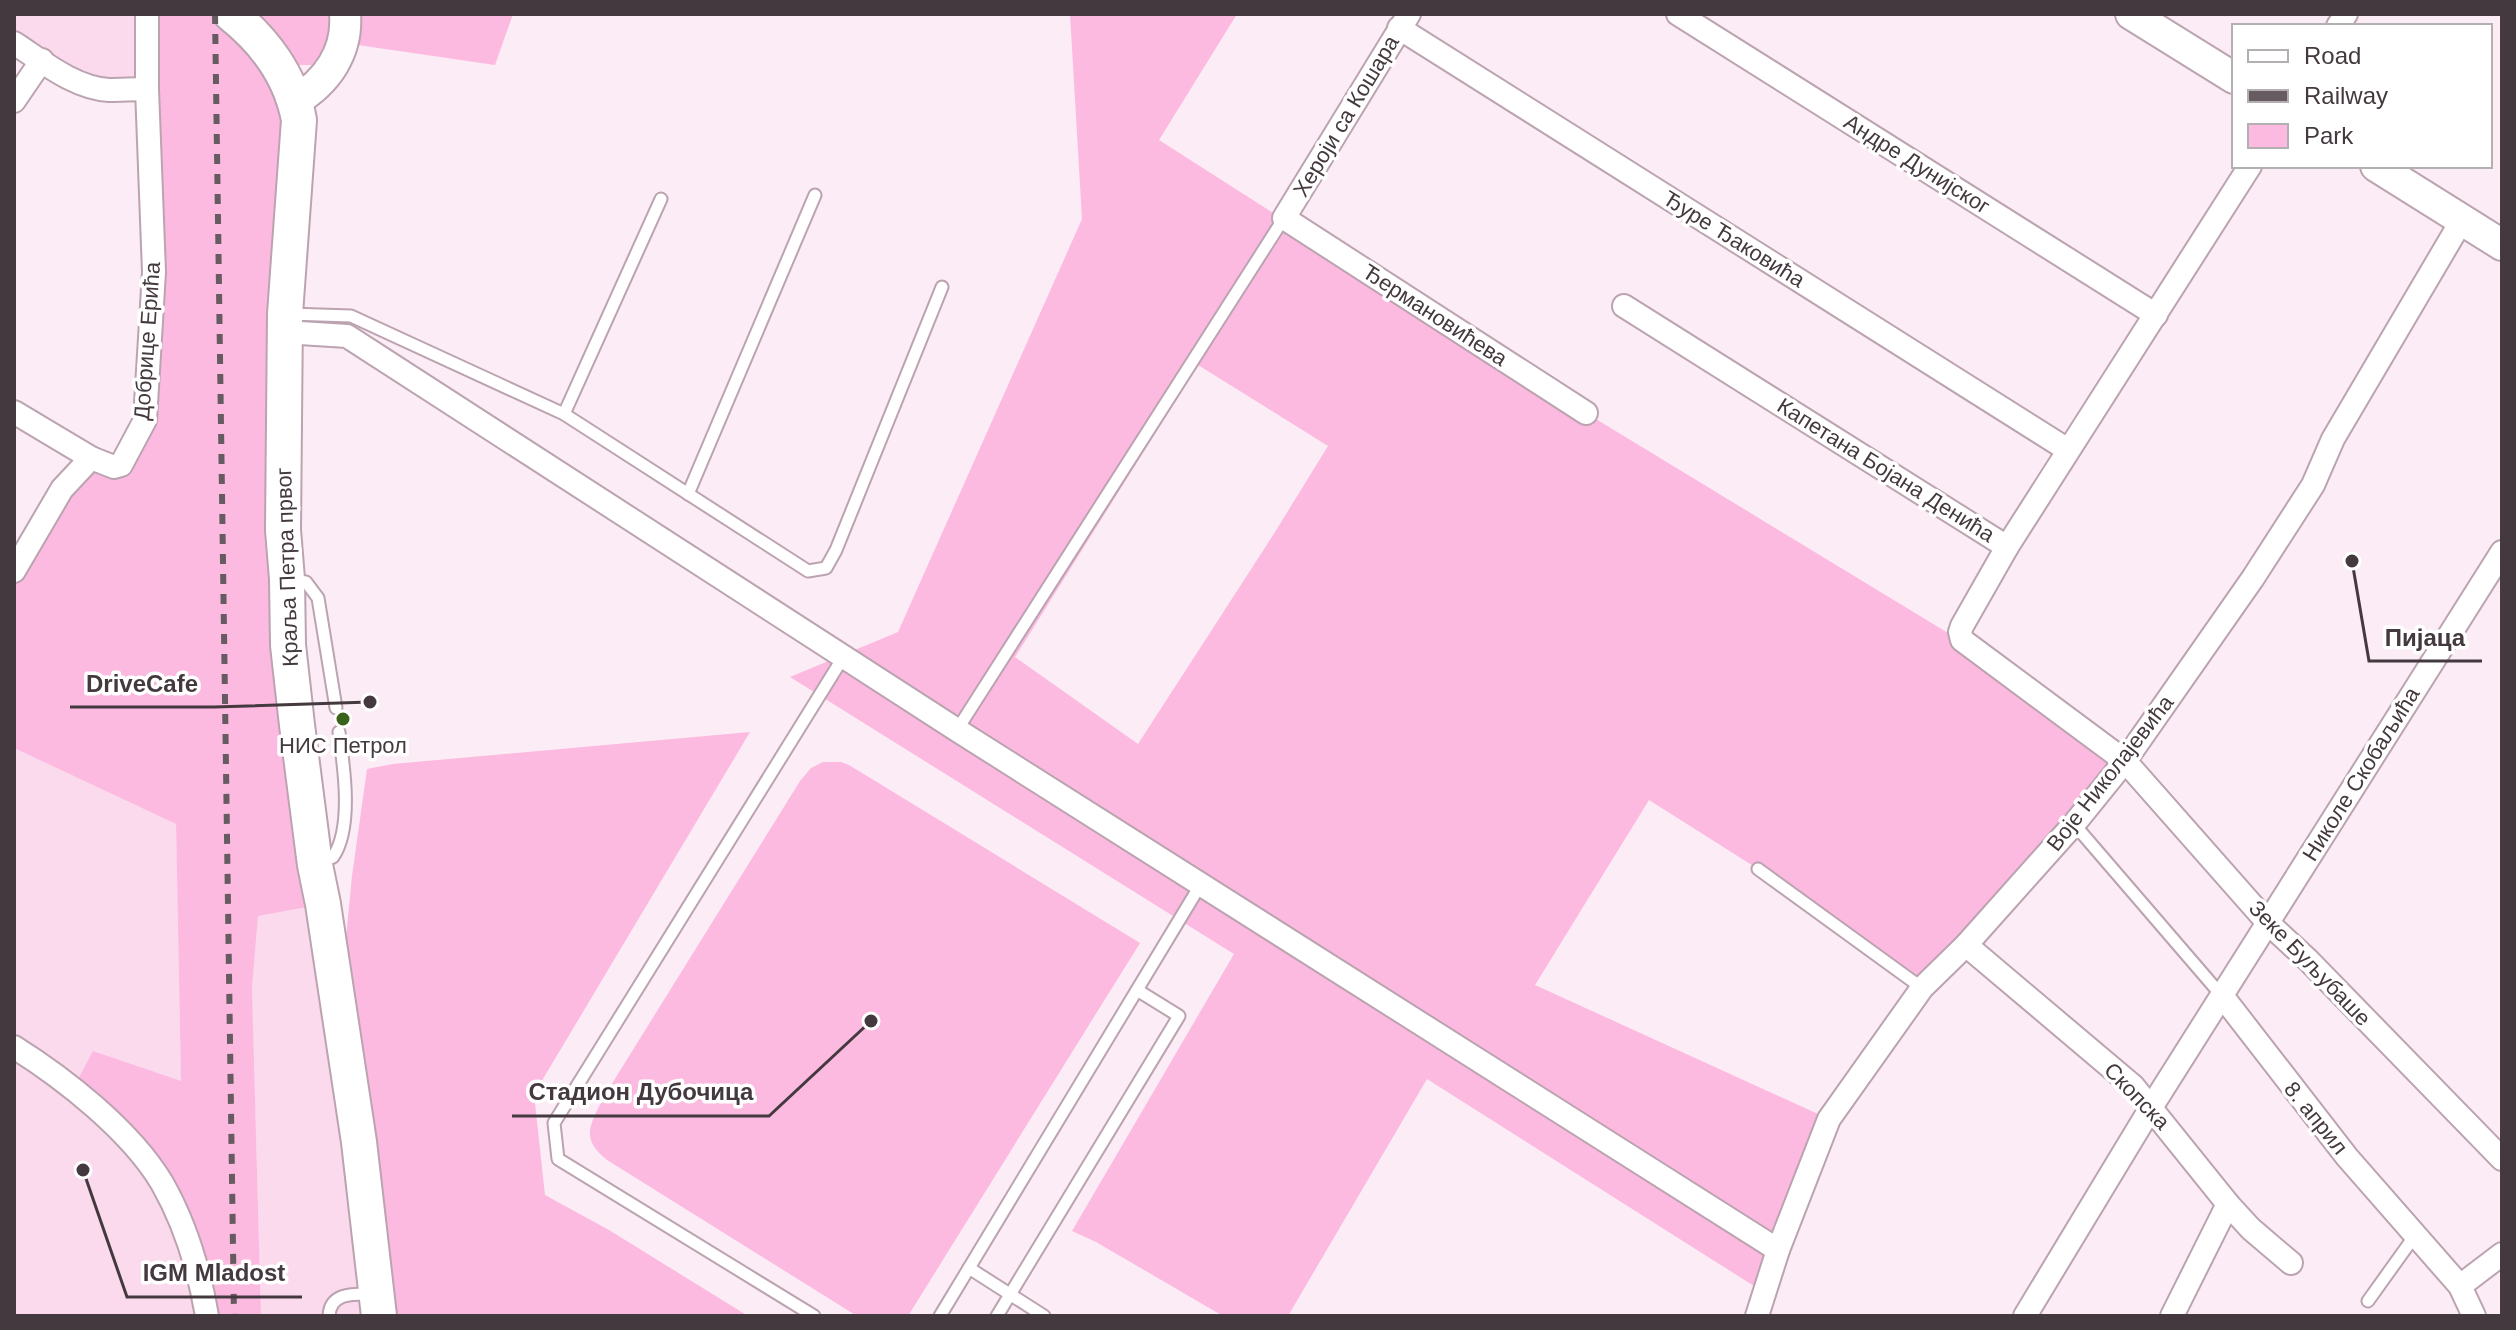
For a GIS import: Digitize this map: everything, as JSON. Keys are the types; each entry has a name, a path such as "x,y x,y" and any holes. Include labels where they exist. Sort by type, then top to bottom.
{"main road":[{"name":"Краља Петра првог","path":"231,14 269,53 288,82 295,101 299,139 284,323 283,530 288,645 315,865 359,1142 378,1305"},
{"path":"295,101 310,93 334,66 344,43 345,14"},
{"path":"2131,14 2232,77"},
{"path":"2379,168 2502,245"}],"street":[{"path":"14,43 85,85 107,90 147,89 147,14"},
{"name":"Андре Дунијског","path":"1678,14 2156,315"},
{"name":"Хероји са Кошара","path":"1284,218 1404,21"},
{"name":"Ђуре Ђаковића","path":"1404,21 2068,450"},
{"path":"14,101 42,60"},
{"name":"Добрице Ерића","path":"91,458 114,467 121,465 145,420 154,272 147,89"},
{"path":"2007,547 2249,168"},
{"name":"Ђермановићева","path":"1284,218 1586,413"},
{"name":"Воје Николајевића","path":"1757,1316 1778,1250 1829,1119 1922,988 1966,945 2074,824 2125,761 2253,578 2313,485 2333,439 2462,220"},
{"name":"Капетана Бојана Денића","path":"1624,306 2007,547 1962,626 1962,640 2125,761"},
{"path":"284,323 347,336 957,730 1778,1250"},
{"path":"14,412 91,458 62,489 14,571"},
{"name":"Николе Скобаљића","path":"2025,1316 2152,1106 2502,552"},
{"name":"Зеке Буљубаше","path":"2125,761 2268,923 2502,1159"},
{"name":"Скопска","path":"1966,945 2133,1086 2228,1204 2251,1229 2291,1263"},
{"name":"8. април","path":"2223,997 2347,1157 2460,1286 2474,1316"},
{"path":"14,1047 43,1065 102,1114 143,1157 161,1183 190,1242 207,1316"},
{"path":"2172,1316 2228,1204"},
{"path":"2460,1286 2502,1254"}],"lane":[{"path":"688,494 815,195"},
{"path":"564,414 661,199"},
{"path":"957,730 1284,218"},
{"path":"284,323 351,316 564,414 808,571 826,568 836,550 942,287"},
{"path":"287,579 306,582 318,598 336,708"},
{"path":"810,1315 558,1159 554,1123 844,656"},
{"path":"315,865 333,857 342,840 344,780 339,732"},
{"path":"2074,824 2223,997"},
{"path":"1758,869 1922,988"},
{"path":"940,1316 1201,884"},
{"path":"997,1316 1179,1016 1137,990"},
{"path":"2368,1301 2416,1234"},
{"path":"969,1268 1044,1316"},
{"path":"329,1316 332,1304 341,1296 378,1305"}],"shaded area":[{"path":"14,14 147,14 147,89 107,90 14,43"},
{"path":"14,748 176,824 181,1082 93,1051 161,1183 207,1316 14,1316"},
{"path":"323,904 379,1316 261,1316 252,988 258,915"}],"green space":[{"path":"147,14 231,14 246,26 288,125 277,281 323,904 258,916 252,988 261,1316 207,1316 161,1183 73,1089 93,1051 181,1081 176,824 14,748 14,571 91,458 114,467 144,419"},
{"path":"250,14 513,14 495,65 344,43 320,65 299,65"},
{"path":"1070,14 1237,14 1159,140 1586,413 1948,633 2125,761 1922,988 1758,869 1649,800 1535,985 1829,1119 1765,1293 1427,1079 1288,1316 1223,1316 1072,1231 1234,954 790,677 898,632 1082,219","holes":["1198,365 1328,446 1138,744 1015,657"]},
{"path":"750,732 534,1094 545,1195 609,1230 748,1316 390,1316 346,937 367,769 393,764"},
{"path":"823,762 849,765 1140,943 908,1316 857,1316 607,1160 590,1138 591,1124 603,1098 800,781 811,768"}],"railway":[{"path":"215,14 234,1316"}],"place":[{"name":"Пијаца","path":"2352,561"},
{"name":"DriveCafe","path":"370,702"},
{"name":"НИС Петрол","path":"343,719"},
{"name":"Стадион Дубочица","path":"871,1021"},
{"name":"IGM Mladost","path":"83,1170"}]}
